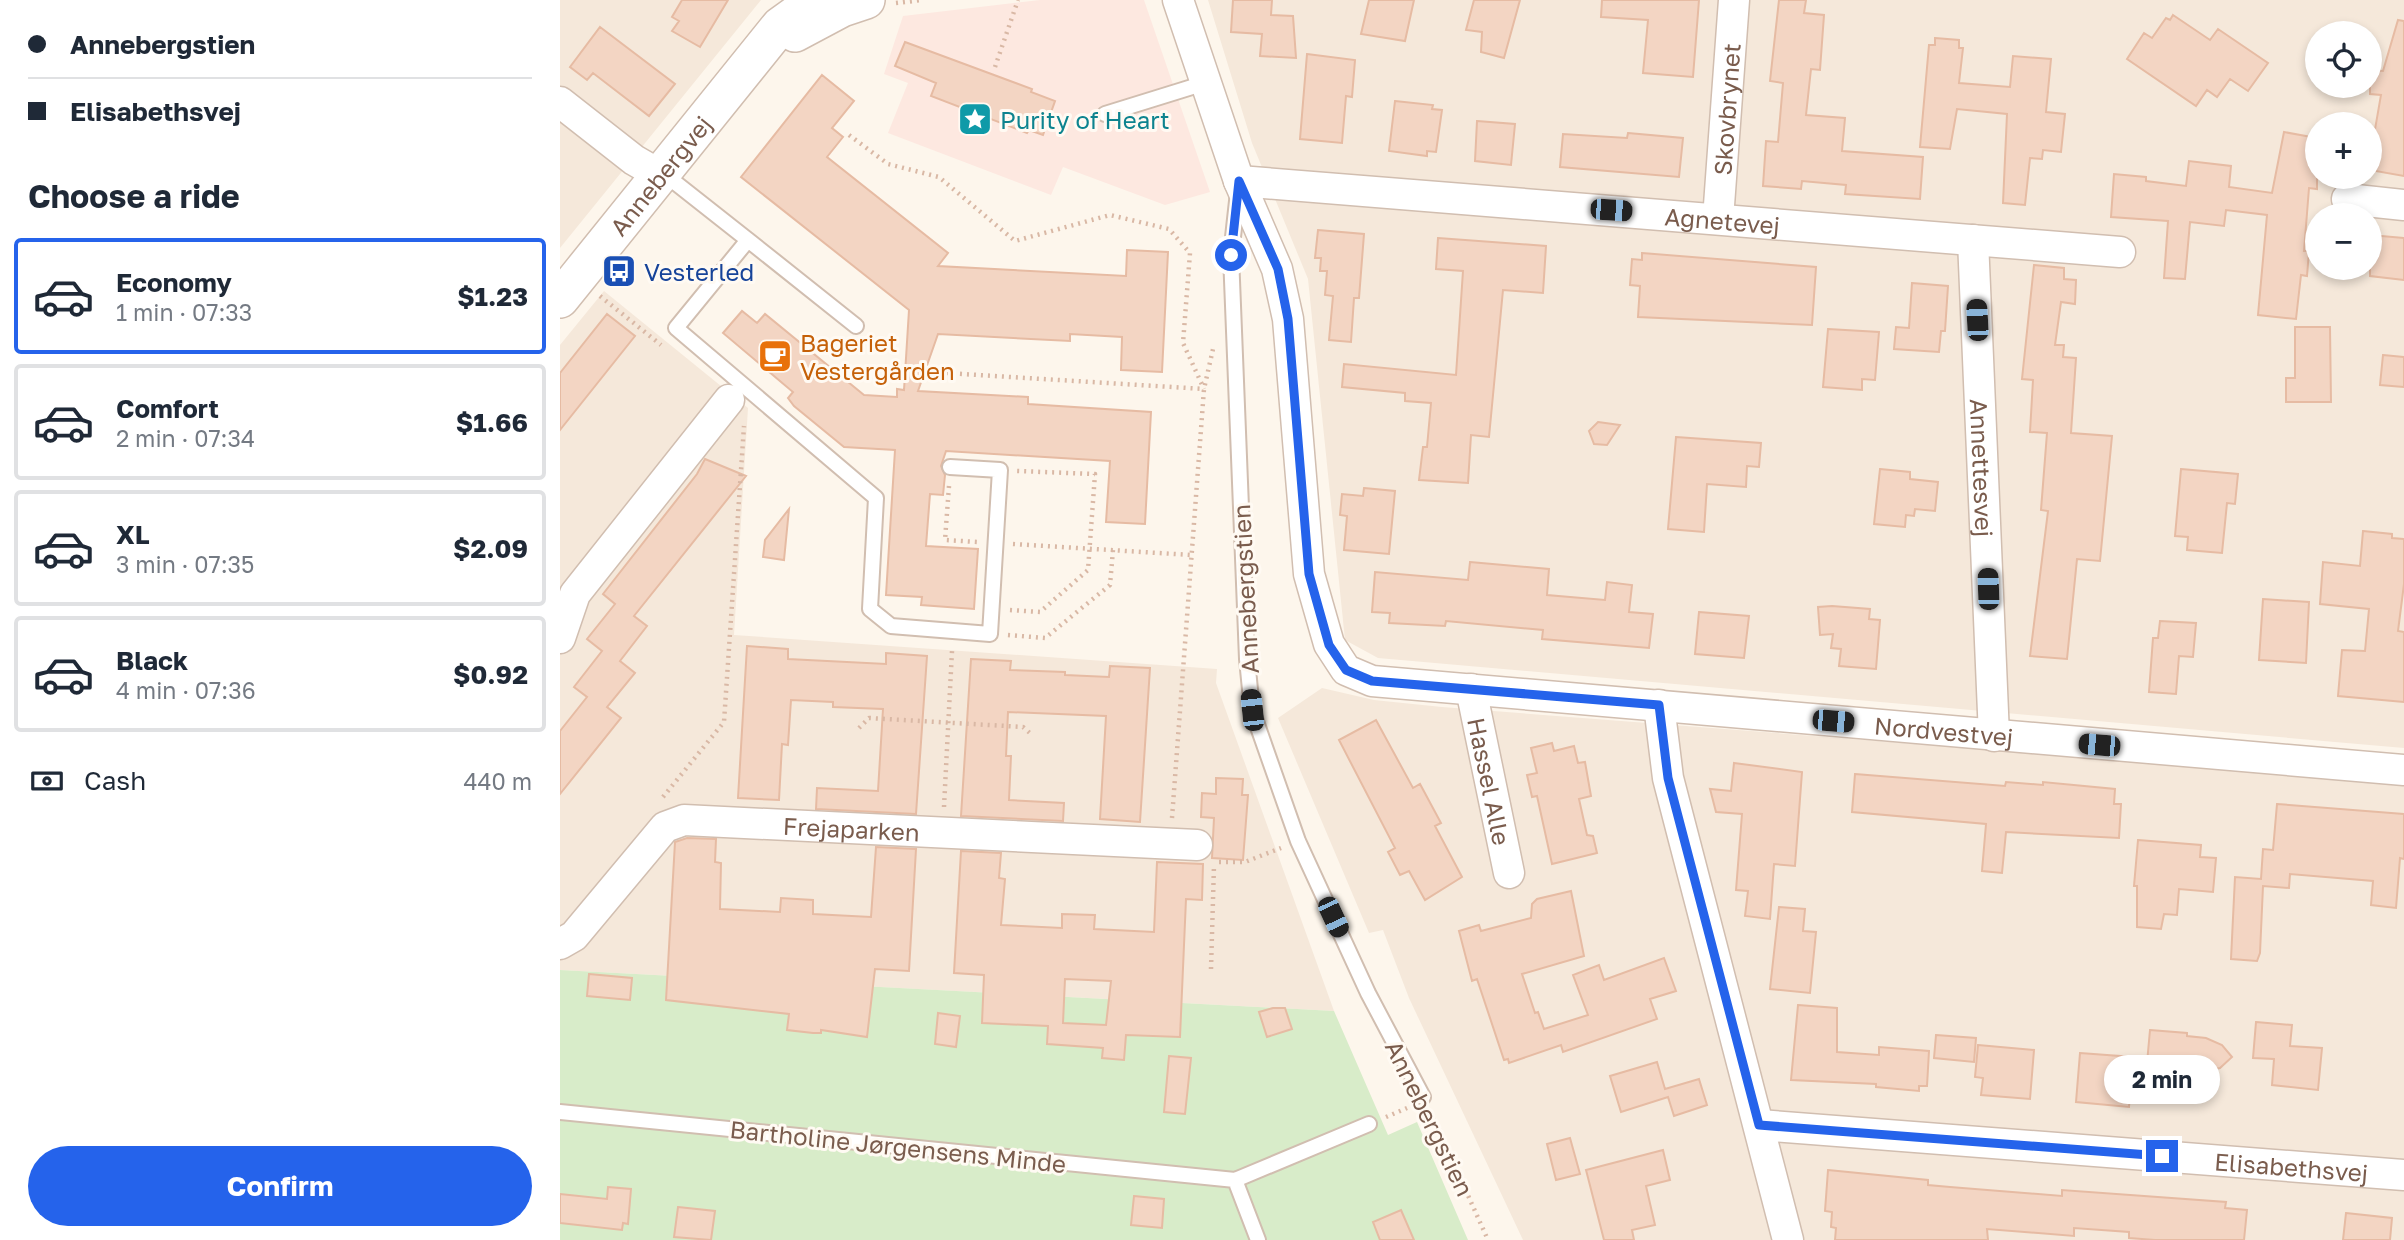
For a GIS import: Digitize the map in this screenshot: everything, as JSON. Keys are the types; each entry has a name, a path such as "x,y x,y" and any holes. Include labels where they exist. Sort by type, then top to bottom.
{"street":[{"name":"Annebergvej","path":"569,288 780,26 816,0"},
{"name":"Annebergvej","path":"760,52 842,8 866,0"},
{"name":"Nordvestvej","path":"1178,0 1239,181 1278,269 1288,319 1309,574 1329,645 1346,670 1372,681 2404,770"},
{"name":"Skovbrynet","path":"1718,219 1734,0"},
{"path":"560,102 634,160 660,174"},
{"name":"Agnetevej","path":"1239,181 2120,251"},
{"path":"2347,199 2404,205"},
{"name":"Annettesvej","path":"1973,240 1994,736"},
{"path":"560,638 575,594 729,400"},
{"name":"Hassel Alle","path":"1471,689 1509,873"},
{"path":"1659,705 1668,778 1788,1240"},
{"name":"Frejaparken","path":"560,944 574,936 665,827 684,820 1183,844"},
{"name":"Elisabethsvej","path":"1759,1125 2404,1175"}],"lane":[{"path":"1105,114 1205,83"},
{"path":"660,174 677,184 856,327"},
{"name":"Annebergstien","path":"1239,181 1231,255 1247,659 1252,710 1298,841 1368,993 1424,1099"},
{"path":"748,240 676,328 876,498 870,609 891,626 990,634 1000,470 950,467"},
{"name":"Bartholine Jørgensens Minde","path":"560,1112 1235,1180 1369,1124"},
{"path":"1235,1180 1258,1240"}],"path":[{"path":"995,67 1018,0"},
{"path":"849,135 888,164 939,177 1015,241 1110,215 1169,229 1190,253 1183,343 1204,389 1191,555 1183,844"},
{"path":"569,288 664,347"},
{"path":"946,373 1204,389"},
{"path":"660,800 724,722 745,413 729,400"},
{"path":"950,467 945,540 1191,555"},
{"path":"992,609 1040,612 1088,570 1095,474 1000,470"},
{"path":"990,634 1045,638 1110,585 1112,550"},
{"path":"943,832 953,631"},
{"path":"859,728 869,718 1023,727 1031,734"},
{"path":"1211,969 1214,862 1245,862 1298,841"},
{"path":"1369,1124 1424,1099"},
{"name":"Annebergstien","path":"1424,1099 1488,1240"}],"shaded area":[{"path":"560,0 761,0 560,248"},
{"path":"1040,0 1144,0 1210,192 1165,205 1063,167 1051,195 888,133 908,83 884,74 903,16"},
{"path":"1208,0 2404,0 2404,748 1378,658 1345,640 1308,279 1252,143"},
{"path":"604,291 748,408 734,635 1217,669 1216,683 1334,1011 560,970 560,345"},
{"path":"1322,688 1374,700 1442,707 2404,782 2404,1240 1523,1240 1409,998 1383,930 1369,933 1278,718"}],"green space":[{"path":"560,970 1334,1011 1388,1135 1417,1122 1468,1240 560,1240"}],"building":[{"path":"682,0 728,0 700,47 672,31 679,21 672,17"},
{"path":"1233,0 1272,0 1271,15 1293,16 1296,58 1260,56 1262,34 1231,32"},
{"path":"1369,0 1414,0 1405,41 1361,34"},
{"path":"1474,0 1520,0 1504,58 1481,52 1482,32 1466,30"},
{"path":"1602,0 1699,0 1693,77 1643,73 1648,20 1601,17"},
{"path":"1779,0 1806,0 1804,13 1824,15 1820,70 1811,69 1806,115 1845,118 1842,151 1923,157 1920,199 1845,194 1846,185 1802,181 1801,189 1763,186 1766,141 1778,142 1783,83 1770,81"},
{"path":"2173,15 2210,40 2218,29 2268,63 2248,91 2230,79 2217,97 2207,90 2196,106 2127,59 2144,33 2152,38 2166,18 2170,20"},
{"path":"2398,20 2404,21 2404,176 2382,172 2382,112 2378,112 2382,98 2383,71"},
{"path":"600,27 675,84 649,116 593,73 587,80 570,67"},
{"path":"1935,38 1959,40 1959,48 1963,48 1959,83 2010,87 2013,56 2051,59 2046,112 2065,114 2061,152 2043,150 2042,159 2030,158 2025,205 2003,203 2007,114 1957,109 1950,149 1920,147 1929,45 1935,45"},
{"path":"905,42 1032,89 1031,92 1055,101 1043,135 1029,130 1027,133 931,96 936,83 895,66"},
{"path":"1307,54 1355,60 1352,97 1346,96 1342,143 1300,139"},
{"path":"822,75 854,101 832,128 843,137 827,157 948,253 938,266 1126,276 1127,250 1168,252 1162,372 1121,370 1122,337 1070,334 1070,341 938,334 918,391 1028,397 1028,404 1151,412 1145,524 1106,522 1110,461 946,451 941,466 945,475 943,495 930,494 926,546 978,549 974,609 921,605 922,597 886,595 895,450 844,447 794,406 788,398 793,392 723,333 742,311 757,323 765,314 864,395 897,397 897,389 904,390 909,310 741,177"},
{"path":"1395,101 1433,105 1432,109 1442,110 1436,152 1427,151 1427,156 1389,151"},
{"path":"1477,121 1515,124 1511,165 1475,161"},
{"path":"2284,132 2305,136 2305,189 2309,189 2308,203 2305,203 2305,276 2301,275 2296,319 2258,315 2267,215 2226,210 2224,226 2190,222 2185,279 2164,278 2168,221 2111,217 2114,174 2146,177 2146,181 2186,186 2189,161 2231,166 2229,187 2272,193"},
{"path":"1628,133 1683,138 1679,177 1560,167 1563,134 1627,138"},
{"path":"1318,230 1364,234 1359,298 1354,298 1351,342 1329,340 1333,296 1325,295 1327,271 1320,271 1321,258 1315,258"},
{"path":"2382,236 2404,238 2404,280 2382,277"},
{"path":"1438,238 1546,246 1543,293 1503,290 1489,437 1471,435 1468,483 1419,480 1423,447 1427,447 1431,403 1405,401 1405,393 1342,387 1344,364 1456,375 1463,271 1436,269"},
{"path":"1642,253 1816,267 1812,325 1638,317 1640,286 1630,285 1632,259 1642,260"},
{"path":"2034,265 2064,268 2064,279 2076,280 2075,304 2061,302 2055,345 2064,345 2063,357 2076,358 2071,433 2112,436 2100,561 2077,559 2067,659 2030,656 2048,511 2041,510 2047,433 2030,432 2033,380 2022,379"},
{"path":"1912,283 1948,286 1945,331 1941,331 1939,352 1894,349 1896,327 1909,328"},
{"path":"607,314 635,336 560,430 560,373"},
{"path":"2295,327 2330,327 2331,402 2286,402 2286,378 2295,378"},
{"path":"1828,329 1879,332 1875,380 1862,379 1862,390 1823,387"},
{"path":"2383,355 2404,357 2404,387 2380,385"},
{"path":"1598,422 1620,425 1607,445 1594,444 1589,431"},
{"path":"1676,437 1761,443 1759,467 1747,466 1746,487 1707,484 1704,532 1668,529"},
{"path":"705,459 746,476 634,616 647,626 620,661 635,673 607,707 621,718 560,794 560,731 587,697 574,687 602,651 587,639 615,604 603,594 697,474"},
{"path":"1880,469 1910,472 1910,479 1938,482 1935,511 1915,509 1914,516 1906,515 1905,527 1874,524"},
{"path":"2181,469 2238,474 2235,504 2227,503 2222,553 2187,550 2188,537 2175,536"},
{"path":"1364,488 1395,491 1389,554 1344,550 1347,516 1340,515 1342,494 1363,496"},
{"path":"789,509 784,560 763,557 765,540"},
{"path":"2363,531 2392,534 2392,538 2404,539 2404,584 2398,631 2404,632 2404,702 2338,696 2342,650 2365,651 2369,609 2320,604 2323,562 2360,566"},
{"path":"1470,562 1549,569 1547,595 1605,600 1607,582 1632,585 1629,612 1653,614 1649,648 1542,639 1543,630 1446,621 1445,626 1389,623 1390,613 1372,612 1375,572 1468,580"},
{"path":"2263,599 2309,602 2306,663 2259,660"},
{"path":"1818,607 1870,609 1869,619 1880,620 1876,669 1839,666 1841,649 1831,648 1833,634 1820,635"},
{"path":"1699,612 1749,616 1744,658 1695,654"},
{"path":"2160,621 2196,623 2193,657 2179,656 2176,694 2149,692 2153,638 2158,638"},
{"path":"747,646 788,649 788,659 886,664 886,653 927,656 916,814 816,809 817,788 878,791 883,709 833,707 833,702 791,700 788,745 782,744 779,800 738,798"},
{"path":"971,659 1011,661 1010,670 1065,672 1065,675 1109,677 1110,666 1150,668 1140,822 1100,819 1106,716 1008,712 1006,756 1011,756 1009,800 1064,803 1063,821 961,816"},
{"path":"1376,720 1413,788 1420,784 1441,823 1435,826 1462,877 1425,900 1409,871 1400,875 1388,852 1395,848 1339,740"},
{"path":"1552,743 1554,751 1574,746 1578,763 1585,762 1591,796 1579,799 1587,835 1593,836 1597,853 1552,864 1537,796 1532,797 1527,775 1537,773 1531,748"},
{"path":"1734,763 1802,772 1795,866 1774,864 1770,919 1745,916 1748,891 1736,890 1742,814 1716,812 1710,789 1731,791"},
{"path":"1855,774 2005,786 2006,782 2043,785 2043,782 2115,789 2114,804 2121,804 2119,838 2006,832 2002,873 1982,871 1986,824 1852,812"},
{"path":"1216,778 1243,779 1242,795 1248,795 1243,860 1212,858 1214,818 1201,817 1202,793 1216,794"},
{"path":"2277,804 2404,814 2404,859 2400,858 2396,908 2371,905 2373,881 2290,874 2289,888 2263,886 2260,953 2257,961 2231,959 2235,877 2261,879 2263,849 2273,850"},
{"path":"687,838 716,839 715,862 721,863 720,909 780,912 781,898 813,900 813,914 871,917 876,847 916,849 909,971 875,969 867,1037 821,1030 821,1033 813,1033 787,1030 789,1014 666,1000 675,842"},
{"path":"2138,840 2201,845 2200,857 2216,858 2213,892 2179,889 2177,915 2164,914 2161,929 2137,927 2137,886 2134,886"},
{"path":"961,851 1001,853 999,878 1005,879 1001,925 1062,928 1062,914 1095,915 1094,929 1154,932 1157,862 1203,864 1202,900 1186,899 1180,1037 1126,1035 1124,1060 1102,1058 1103,1048 1047,1044 1048,1026 982,1023 984,975 954,973","holes":["1065,979 1111,981 1106,1025 1063,1023"]},
{"path":"1571,891 1584,956 1522,974 1535,1013 1538,1012 1544,1029 1588,1015 1573,975 1599,965 1604,980 1664,958 1676,991 1650,999 1657,1019 1563,1052 1561,1045 1509,1063 1508,1059 1504,1060 1477,979 1472,981 1459,931 1479,925 1481,931 1531,918 1532,904 1537,899"},
{"path":"1779,907 1805,909 1803,931 1816,932 1810,993 1770,989"},
{"path":"589,974 632,978 630,1000 587,996"},
{"path":"1798,1005 1837,1008 1837,1052 1879,1055 1879,1047 1929,1051 1927,1086 1919,1086 1919,1091 1876,1087 1876,1084 1791,1080"},
{"path":"1285,1008 1292,1029 1267,1037 1259,1012"},
{"path":"938,1013 960,1016 956,1047 935,1044"},
{"path":"2256,1022 2292,1025 2290,1046 2322,1048 2318,1090 2272,1085 2274,1059 2253,1058"},
{"path":"2150,1030 2187,1033 2187,1036 2206,1038 2222,1045 2232,1057 2220,1068 2206,1071 2205,1078 2146,1074"},
{"path":"1936,1035 1976,1038 1974,1062 1934,1058"},
{"path":"1978,1045 2034,1050 2030,1099 1981,1095 1983,1078 1975,1077"},
{"path":"2080,1053 2133,1057 2129,1107 2076,1102"},
{"path":"1169,1056 1191,1058 1185,1114 1164,1112"},
{"path":"1657,1062 1665,1089 1699,1079 1707,1105 1674,1116 1668,1097 1621,1112 1610,1076"},
{"path":"1570,1138 1580,1174 1556,1180 1547,1144"},
{"path":"1663,1150 1670,1180 1646,1186 1655,1225 1632,1230 1634,1240 1604,1240 1586,1170"},
{"path":"1828,1170 1928,1180 1928,1185 1950,1187 2062,1196 2062,1190 2226,1202 2225,1208 2247,1210 2244,1240 2155,1240 2129,1238 2129,1232 2074,1228 2074,1236 1987,1229 1988,1240 1835,1240 1836,1228 1831,1227 1832,1212 1825,1211"},
{"path":"608,1187 631,1189 628,1224 623,1223 622,1230 560,1223 560,1194 607,1199"},
{"path":"1134,1196 1164,1199 1162,1228 1131,1225"},
{"path":"678,1207 715,1211 711,1240 674,1237"},
{"path":"1401,1210 1414,1240 1380,1240 1373,1222"},
{"path":"2346,1213 2392,1218 2390,1240 2343,1240"}],"place":[{"name":"Purity of Heart","path":"975,119"},
{"name":"Vesterled","path":"619,271"},
{"name":"Bageriet Vestergården","path":"775,356"}],"route":[{"path":"1231,255 1239,181 1278,269 1288,319 1309,574 1329,645 1346,670 1372,681 1659,705 1668,778 1703,922 1759,1125 2162,1156"}]}
